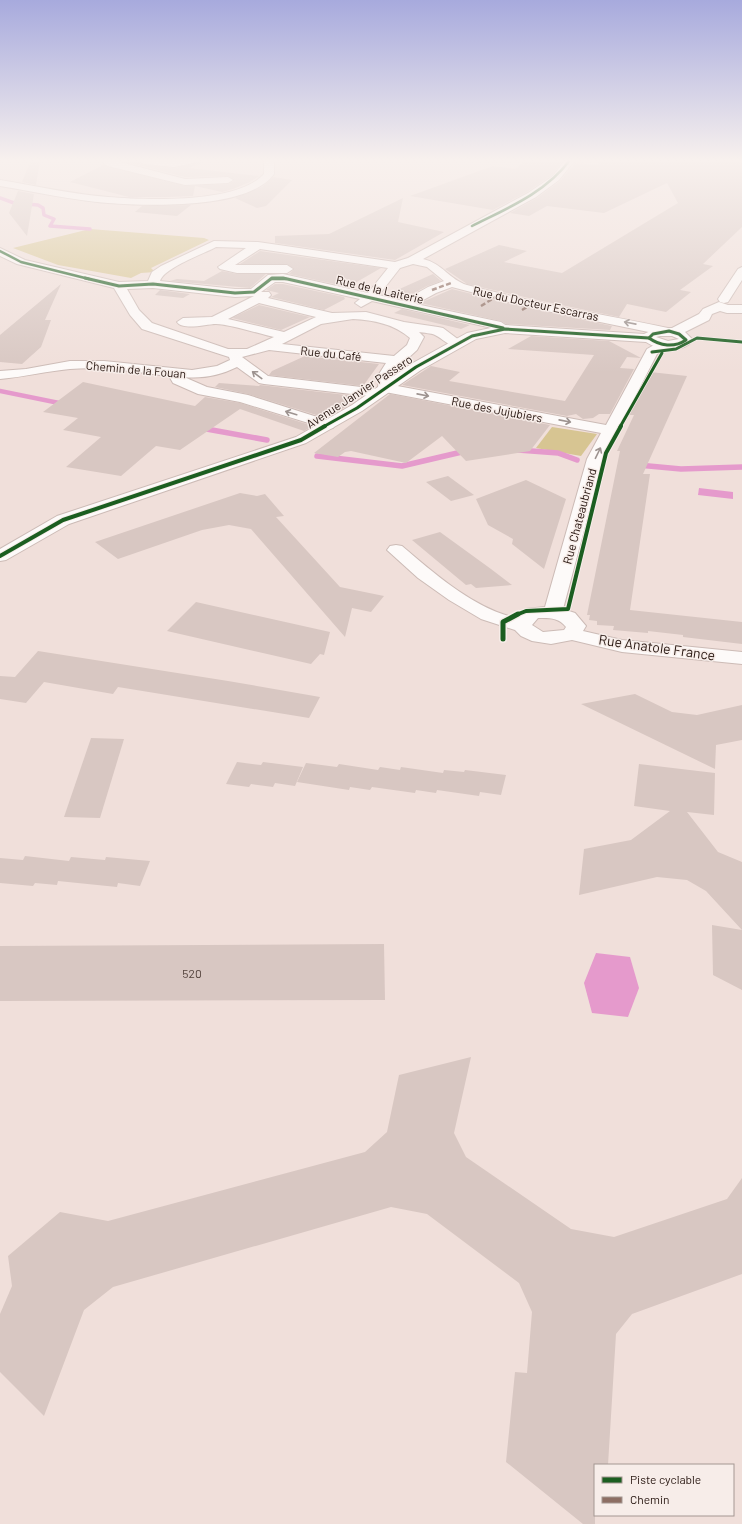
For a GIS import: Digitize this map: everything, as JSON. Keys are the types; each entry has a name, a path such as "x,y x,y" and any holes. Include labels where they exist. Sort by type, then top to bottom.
{"street":[{"path":"153,284 156,275 165,268 214,244 258,245 396,266 412,260 463,231"},
{"path":"258,245 224,267 237,269 300,270"},
{"path":"0,251 21,262 119,286 153,284 256,296 338,312 379,318 403,326 438,331 456,343"},
{"name":"Rue du Docteur Escarras","path":"412,260 433,266 451,283 497,296 527,307 669,336"},
{"path":"236,358 255,352 306,325 364,302 391,275 396,266"},
{"path":"740,273 738,284 742,292"},
{"path":"721,303 740,273"},
{"name":"Rue de la Laiterie","path":"256,296 272,278 283,278 364,302 405,305 500,327"},
{"path":"405,305 432,290 451,283"},
{"path":"119,286 126,302 138,319 147,326 226,353 236,358 264,380 382,386"},
{"path":"237,309 256,296 280,290"},
{"path":"215,311 235,293"},
{"path":"460,318 497,296"},
{"path":"669,336 704,317 707,312 721,303 742,300"},
{"path":"364,302 379,318"},
{"path":"466,302 480,306"},
{"path":"436,312 453,303"},
{"path":"721,303 732,310 742,309"},
{"path":"500,327 527,307"},
{"path":"163,331 183,322 215,311 237,309 260,314"},
{"path":"215,311 285,336"},
{"path":"291,321 306,325"},
{"path":"382,386 395,360 413,347 417,337 403,326"},
{"name":"Avenue Janvier Passero","path":"0,556 63,520 301,440 328,424 382,386 456,343 472,336 500,327 649,338 656,342 669,336"},
{"name":"Rue Chateaubriand","path":"553,612 595,459 609,430 652,352 669,336"},
{"name":"Rue du Café","path":"267,346 395,360"},
{"name":"Chemin de la Fouan","path":"0,375 26,373 77,365 104,365 192,374 220,370 236,358"},
{"path":"174,373 178,380 203,391 243,398 328,424"},
{"path":"369,376 382,386"},
{"name":"Rue des Jujubiers","path":"382,386 609,430"},
{"path":"396,550 470,606 503,622 522,626 530,635 551,640 572,634 576,626 568,617 553,612 533,614 523,620 522,626"},
{"name":"Rue Anatole France","path":"572,634 622,646 742,658"}],"shaded area":[{"path":"81,231 117,231 204,238 209,240 151,268 155,272 141,273 131,278 58,265 13,248"},
{"path":"552,427 597,434 581,456 536,448"},
{"path":"699,488 733,492 733,499 698,495"},
{"path":"596,953 630,957 639,988 628,1017 592,1013 584,983"}],"building":[{"path":"23,231 28,231 27,236"},
{"path":"335,231 444,232 395,260 275,243 275,236 329,234"},
{"path":"631,231 738,231 703,264 713,266 680,290 691,292 666,312 627,304 619,317 467,284 445,269 499,245 527,251 504,262 562,273"},
{"path":"260,251 381,268 348,287 289,274 294,269 287,264 240,264"},
{"path":"222,271 237,274 266,274 250,288 170,281 177,279 204,281"},
{"path":"433,274 441,281 427,286 403,299 386,295"},
{"path":"61,284 45,320 51,320 41,347 22,364 0,362 0,335"},
{"path":"275,284 283,284 344,297 345,299 324,310 271,297 279,293 266,290"},
{"path":"452,289 532,309 612,326 610,330 506,324 501,321 420,303"},
{"path":"160,290 190,294 183,298 155,295"},
{"path":"259,305 310,317 281,330 232,318"},
{"path":"402,309 470,325 461,329 394,313"},
{"path":"531,336 609,341 641,358 627,357 620,368 634,369 610,414 599,414 593,418 583,419 576,414 567,416 402,385 431,366 460,372 449,381 565,401 594,355 508,349"},
{"path":"305,356 379,364 363,386 269,375 272,371"},
{"path":"650,372 687,376 643,474 650,474 630,610 742,622 742,644 648,631 648,633 613,630 614,626 597,625 597,621 589,620 590,615 587,615 620,451 617,451 634,415 627,415"},
{"path":"83,382 195,406 205,397 240,403 313,426 304,431 240,409 180,450 156,446 121,476 66,467 101,437 63,430 78,418 43,412"},
{"path":"219,383 260,385 355,396 347,406 326,418 248,394 215,387"},
{"path":"390,394 550,425 530,451 466,461 442,436 406,463 351,451 345,452 338,457 314,453"},
{"path":"448,476 474,495 451,501 426,482"},
{"path":"526,480 566,499 544,569 512,544 513,539 488,525 476,499"},
{"path":"240,493 257,496 265,494 284,516 276,517 340,587 384,596 371,612 352,608 345,637 251,529 229,525 202,530 118,559 95,542"},
{"path":"440,532 512,585 476,588 471,584 466,585 412,540"},
{"path":"196,602 330,632 324,655 320,654 311,664 167,631"},
{"path":"38,651 320,697 309,718 118,687 113,694 44,682 26,703 0,699 0,676 15,677"},
{"path":"635,694 672,712 697,715 742,705 742,740 716,745 715,769 581,704"},
{"path":"91,738 124,739 100,818 64,817"},
{"path":"237,762 261,765 263,762 303,767 295,786 275,783 273,787 251,784 249,787 226,784"},
{"path":"306,763 337,767 339,764 378,770 380,767 400,770 401,767 443,773 444,770 464,772 465,770 506,775 501,795 480,792 479,796 437,790 436,793 416,790 415,793 372,787 370,790 350,787 349,790 297,782"},
{"path":"639,764 715,773 714,815 687,812 718,852 742,862 742,930 706,891 687,880 657,877 579,895 584,849 631,840 670,811 634,806"},
{"path":"25,856 69,861 71,857 105,860 106,857 150,861 140,886 118,883 117,887 58,881 57,885 35,883 33,886 0,883 0,858 23,860"},
{"path":"712,925 742,930 742,990 713,975"},
{"path":"384,944 385,1000 0,1001 0,946"},
{"path":"471,1057 454,1133 466,1157 571,1229 614,1237 727,1199 742,1178 742,1274 632,1314 616,1334 608,1464 594,1464 595,1524 583,1524 506,1462 515,1372 527,1373 532,1312 519,1283 427,1214 391,1207 113,1287 84,1310 44,1416 0,1372 0,1314 12,1286 8,1256 60,1212 108,1221 365,1152 387,1132 399,1075"}],"waterway":[{"path":"0,391 64,404"},
{"path":"201,428 267,440"},
{"path":"518,450 558,453 577,460"},
{"path":"317,456 402,466 466,451"},
{"path":"638,465 681,469 742,467"}],"marked path":[{"path":"432,290 451,283"},
{"path":"481,306 497,296"},
{"path":"522,310 532,304"}],"cycle path":[{"path":"0,251 21,262 119,286 153,284 235,293 254,292 272,278 283,278 503,328"},
{"path":"0,556 63,520 301,440 357,408 416,367 472,336 505,329 649,338 657,343 668,345 682,343 686,340 683,336 669,331 657,332 649,336 649,338"},
{"path":"652,352 664,352 676,349 697,338 742,342"},
{"path":"503,639 503,622 520,613 526,611 557,611 568,609 606,453 662,353"}]}
